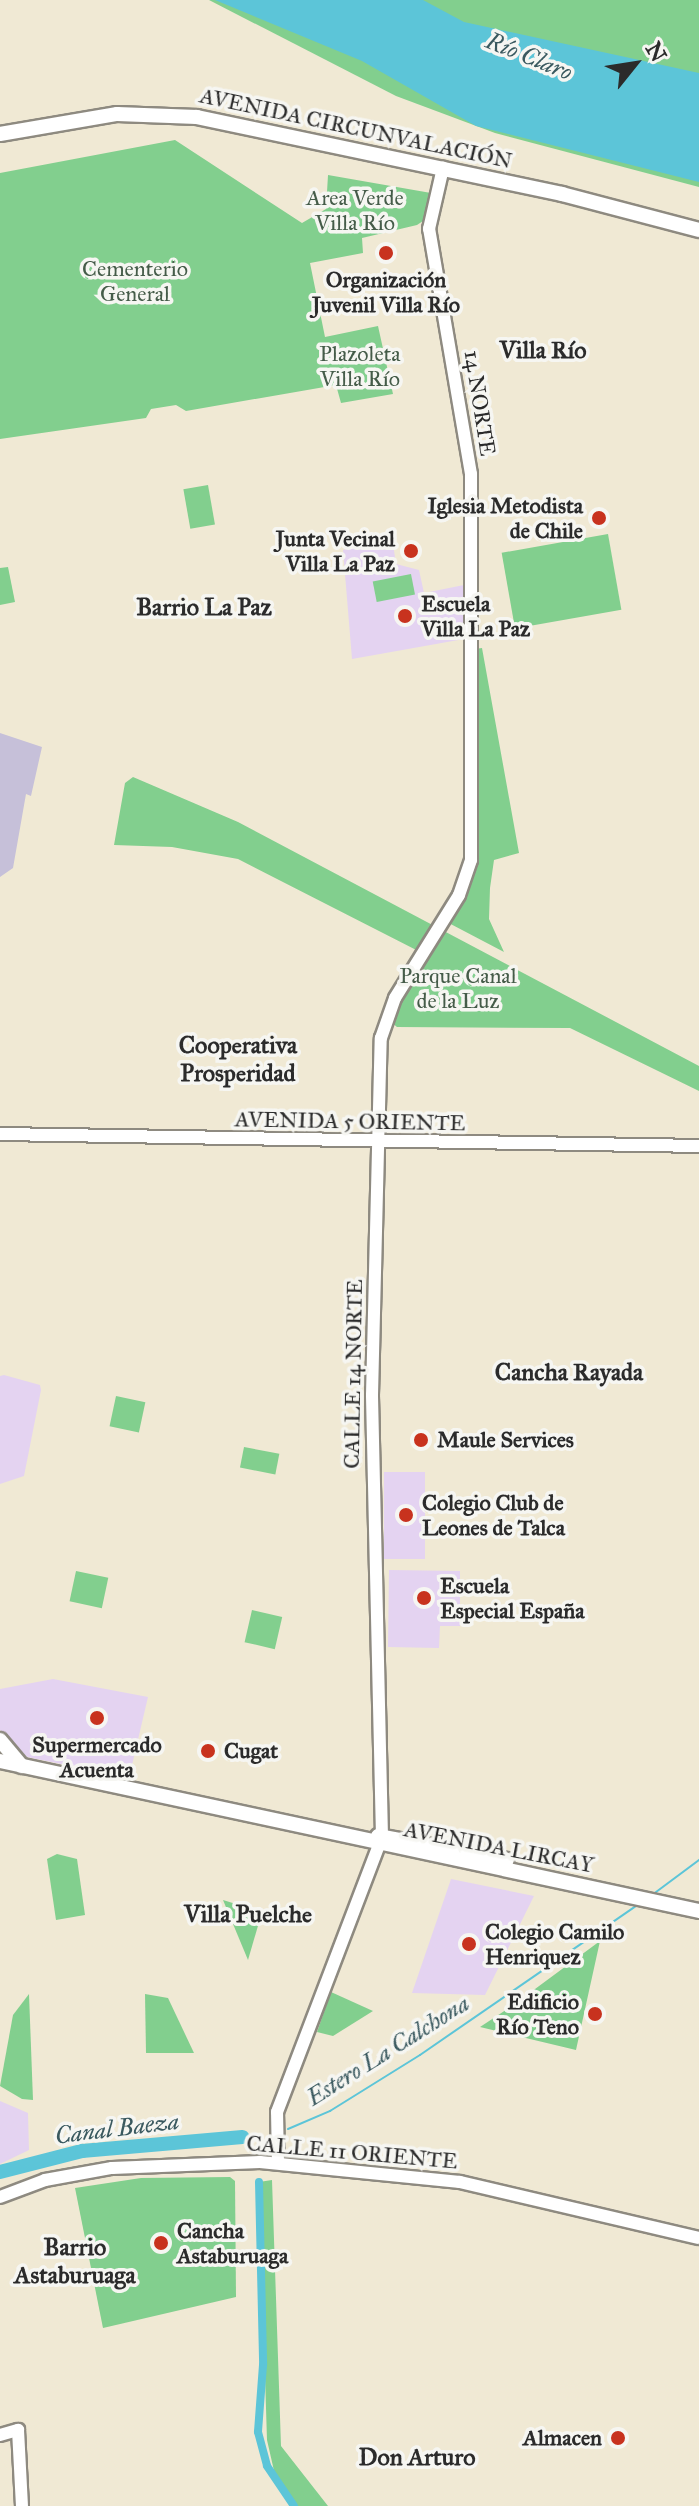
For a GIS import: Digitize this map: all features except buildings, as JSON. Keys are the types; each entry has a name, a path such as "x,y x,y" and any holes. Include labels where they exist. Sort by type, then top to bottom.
{"main road":[{"name":"AVENIDA CIRCUNVALACIÓN","path":"0,134 117,114 164,113 443,168 699,230"},
{"path":"0,1740 23,1766"},
{"name":"AVENIDA LIRCAY","path":"0,1761 290,1825 672,1901 699,1903"},
{"name":"AVENIDA LIRCAY","path":"672,1901 699,1911"}],"street":[{"name":"14 NORTE","path":"440,928 469,871 473,824 471,474 429,229 443,168"},
{"name":"CALLE 14 NORTE","path":"381,1841 372,1465 377,1142 384,1026 395,998 440,928"},
{"name":"AVENIDA 5 ORIENTE","path":"0,1134 699,1146"},
{"path":"278,2163 277,2112 381,1841"},
{"name":"CALLE 11 ORIENTE","path":"0,2197 45,2180 112,2168 278,2163 466,2182 699,2238"},
{"path":"0,2435 18,2430 22,2506"}],"shaded area":[{"name":"Escuela Villa La Paz","path":"392,537 396,564 419,570 424,593 464,585 464,639 352,659 343,550"},
{"path":"0,733 42,747 31,796 26,794 13,868 0,877"},
{"path":"0,1376 40,1385 41,1390 24,1476 0,1484"},
{"name":"Colegio Club de Leones de Talca","path":"384,1472 425,1472 425,1559 384,1559"},
{"name":"Escuela Especial España","path":"389,1570 460,1571 460,1626 440,1626 439,1648 388,1647"},
{"path":"53,1679 148,1697 129,1778 27,1757 0,1730 0,1689"},
{"name":"Colegio Camilo Henriquez","path":"451,1879 534,1896 485,1995 412,1993"},
{"path":"0,2101 28,2113 29,2150 0,2164"}],"green space":[{"path":"209,0 699,0 699,187 495,133 396,96"},
{"name":"Cementerio General","path":"175,140 302,223 326,209 328,175 431,193 423,221 417,225 362,238 363,253 310,263 325,337 378,326 393,394 341,403 336,385 186,411 176,405 151,409 146,418 0,439 0,173"},
{"path":"208,485 215,524 190,529 183,489"},
{"path":"608,534 621,610 515,629 502,553"},
{"path":"8,567 15,602 0,605 0,568"},
{"path":"411,574 415,595 377,602 373,581"},
{"path":"482,648 519,853 494,860 489,919 504,952 443,920 472,870 475,649"},
{"name":"Parque Canal de la Luz","path":"133,777 238,822 699,1066 699,1091 570,1028 397,1027 391,1022 397,1006 428,956 238,859 172,847 114,845 125,783"},
{"path":"116,1396 145,1402 139,1433 110,1426"},
{"path":"244,1447 279,1454 275,1474 240,1468"},
{"path":"76,1571 108,1578 102,1608 70,1601"},
{"path":"252,1610 282,1617 275,1649 245,1642"},
{"path":"57,1854 77,1859 85,1915 56,1920 47,1859"},
{"path":"223,1900 262,1912 248,1960"},
{"path":"600,1941 576,2050 480,2027 512,2006"},
{"path":"331,1992 373,2011 333,2036 317,2032"},
{"path":"29,1994 33,2100 22,2099 0,2086 13,2015"},
{"path":"145,1994 168,1998 194,2053 146,2053"},
{"name":"Cancha Astaburuaga","path":"230,2177 235,2181 236,2297 103,2328 75,2188 141,2178"},
{"path":"272,2180 281,2446 328,2506 296,2506 277,2484 267,2440 259,2182"}],"water":[{"name":"Río Claro","path":"215,0 423,0 464,22 699,73 699,182 476,126 362,61"}],"waterway":[{"name":"Estero La Calchona","path":"652,1895 699,1860"},
{"name":"Estero La Calchona","path":"288,2129 330,2111 420,2055 640,1903"},
{"name":"Canal Baeza","path":"0,2172 82,2151 242,2137"},
{"path":"259,2182 263,2365 258,2432 267,2466 294,2506"}],"place":[{"name":"Organización Juvenil Villa Río","path":"386,253"},
{"name":"Iglesia Metodista de Chile","path":"599,518"},
{"name":"Junta Vecinal Villa La Paz","path":"411,551"},
{"name":"Escuela Villa La Paz","path":"405,616"},
{"name":"Maule Services","path":"421,1440"},
{"name":"Colegio Club de Leones de Talca","path":"406,1515"},
{"name":"Escuela Especial España","path":"424,1598"},
{"name":"Supermercado Acuenta","path":"97,1718"},
{"name":"Cugat","path":"208,1751"},
{"name":"Colegio Camilo Henriquez","path":"469,1944"},
{"name":"Edificio Río Teno","path":"595,2014"},
{"name":"Cancha Astaburuaga","path":"161,2243"},
{"name":"Almacen","path":"618,2438"}],"district":[{"name":"Villa Río","path":"543,351"},
{"name":"Barrio La Paz","path":"204,608"},
{"name":"Cooperativa Prosperidad","path":"238,1060"},
{"name":"Cancha Rayada","path":"569,1373"},
{"name":"Villa Puelche","path":"248,1915"},
{"name":"Barrio Astaburuaga","path":"75,2262"},
{"name":"Don Arturo","path":"417,2458"}],"park label":[{"name":"Area Verde Villa Río","path":"355,210"},
{"name":"Plazoleta Villa Río","path":"360,366"}]}
